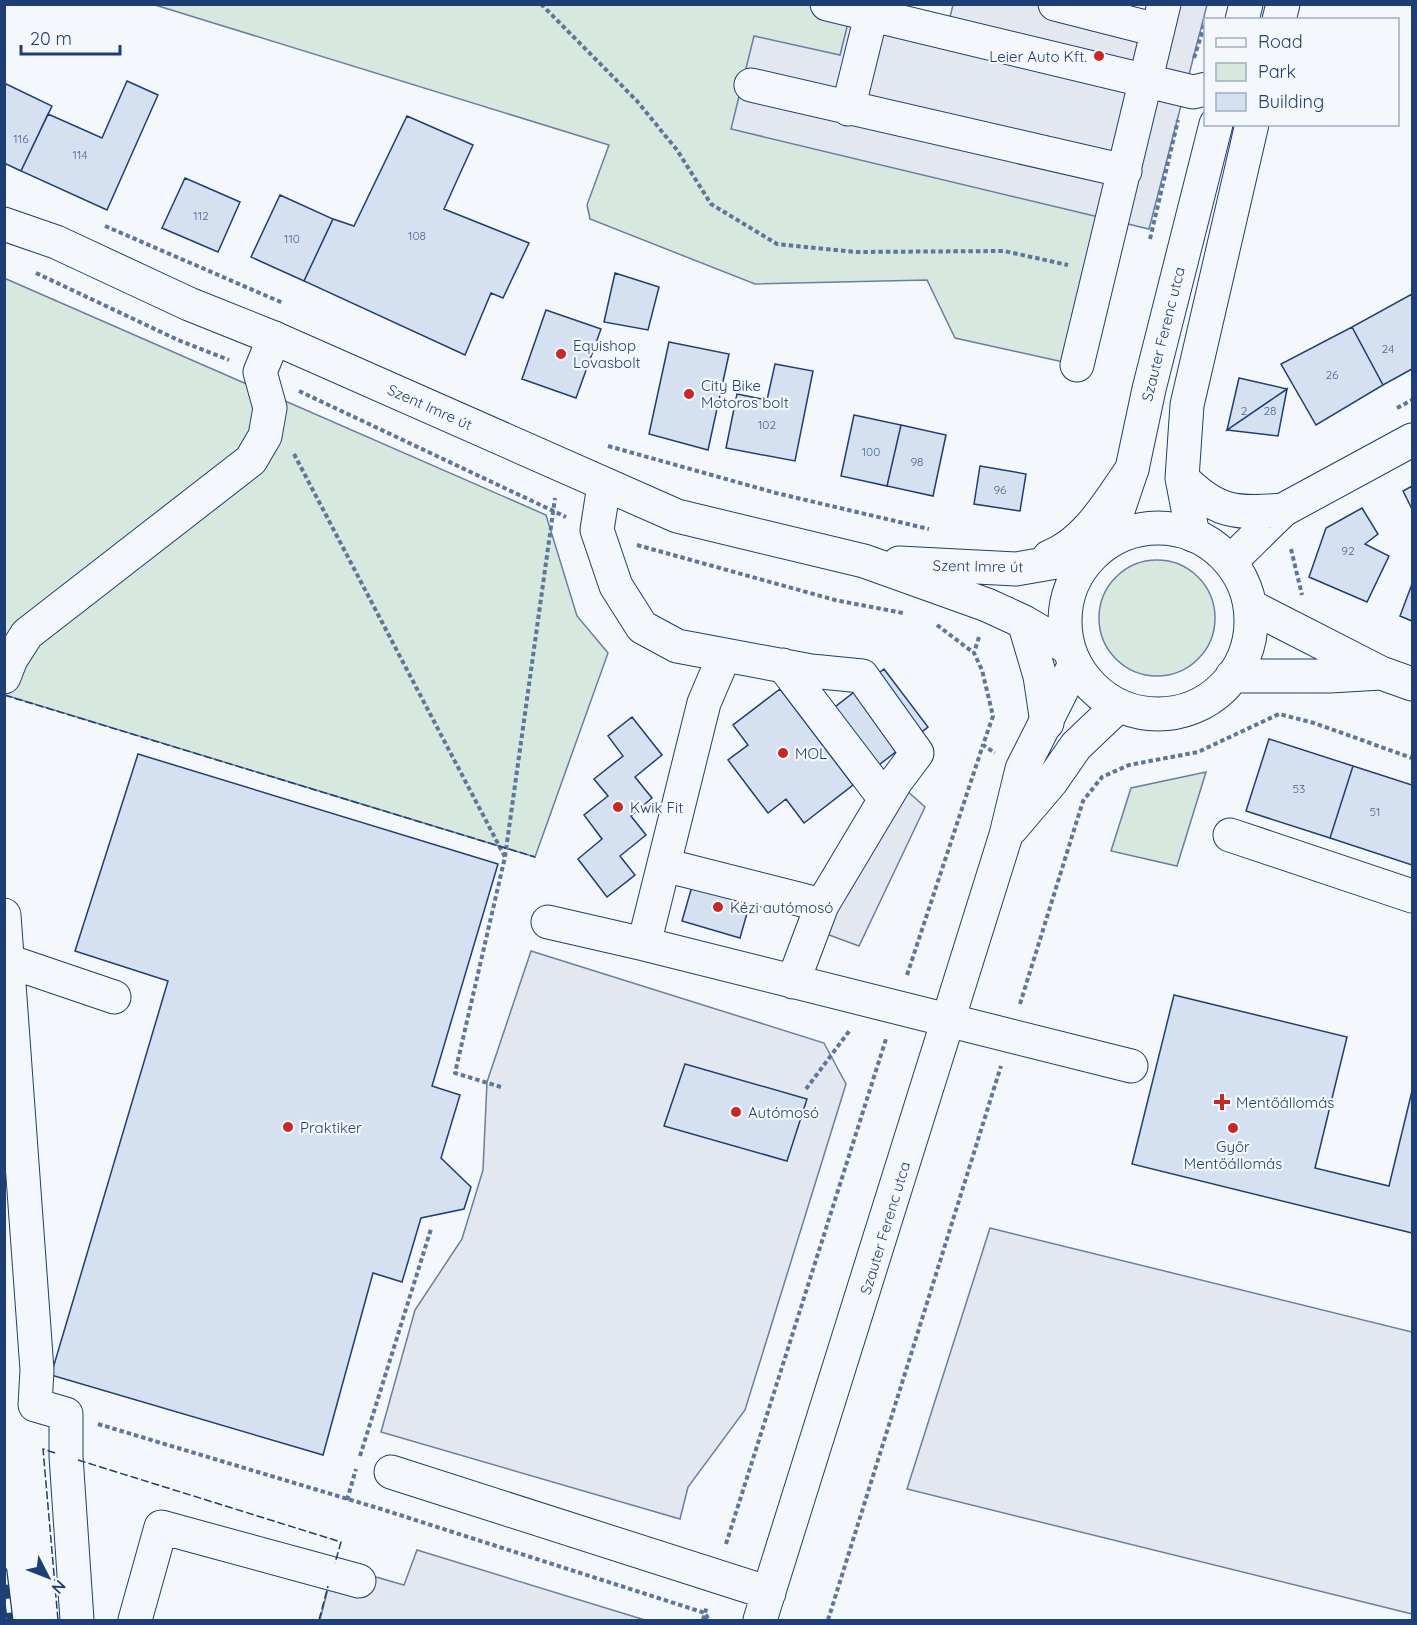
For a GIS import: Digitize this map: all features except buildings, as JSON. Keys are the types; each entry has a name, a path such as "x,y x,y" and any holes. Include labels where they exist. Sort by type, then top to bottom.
{"main road":[{"path":"827,4 1147,79 1204,108"},
{"path":"1055,4 1161,17 1077,365"},
{"path":"848,108 871,16"},
{"path":"751,85 1125,171"},
{"name":"Szauter Ferenc utca","path":"1099,550 1132,469 1205,126"},
{"path":"1193,535 1182,478 1187,405 1251,126"},
{"name":"Szent Imre út","path":"4,224 56,242 189,304 274,338 677,516 864,561 987,605 1024,622 1071,656"},
{"path":"4,677 11,659 27,634 251,460 265,436 270,408 260,372 274,338"},
{"path":"1231,561 1283,510 1413,440"},
{"path":"1016,569 1067,550 1100,515 1132,469"},
{"path":"1182,478 1214,506 1248,513 1283,510"},
{"path":"604,485 597,530 616,586 642,627 677,646 797,668 862,676 917,753 890,790 822,905 793,982"},
{"path":"1164,528 1193,535 1214,547 1231,561 1242,581 1250,606 1250,635 1241,662 1222,688 1197,706 1168,714 1141,714 1118,706 1092,687 1071,656 1065,613 1068,594 1076,576 1099,550 1135,531 1164,528"},
{"name":"Szent Imre út","path":"864,561 1016,569 1099,550"},
{"path":"1250,606 1381,673 1413,684"},
{"path":"1024,622 1040,676 1047,723"},
{"path":"644,944 704,703 724,656"},
{"name":"Szauter Ferenc utca","path":"764,1606 1006,835 1022,769 1047,723 1071,656"},
{"path":"797,668 890,790"},
{"path":"1232,676 1330,676 1381,673"},
{"name":"Szauter Ferenc utca","path":"1006,835 1051,782 1076,746 1118,706"},
{"path":"1230,835 1413,896"},
{"path":"664,865 822,905"},
{"path":"4,915 37,1370 35,1405 66,1414 66,1456 77,1620"},
{"path":"548,922 1131,1066"},
{"path":"8,961 114,998"},
{"path":"392,1472 717,1576 764,1606"},
{"path":"135,1620 161,1527 359,1581"}],"path":[{"path":"541,4 637,101 677,150 711,204 777,243 856,252 1004,250 1100,272"},
{"path":"102,225 123,231 288,305"},
{"path":"270,408 505,857"},
{"path":"603,445 776,493 937,531"},
{"path":"501,1087 455,1073 505,857 552,510 565,465"},
{"path":"828,1620 1083,801 1102,777 1129,765 1198,752 1279,714 1314,723 1413,758"},
{"path":"703,1620 896,1007 984,745"},
{"path":"806,1089 853,1025"},
{"path":"347,1500 431,1229"},
{"path":"66,1414 705,1613 709,1620"}],"green space":[{"path":"155,5 827,5 1147,79 1077,365 955,338 927,280 755,284 590,219 587,205 609,145"},
{"path":"4,278 546,515 577,616 608,653 535,857 5,695"},
{"path":"1157,560 1179,564 1198,577 1211,596 1215,618 1211,640 1198,659 1179,672 1157,676 1135,672 1116,659 1103,640 1099,618 1103,596 1116,577 1135,564"},
{"path":"1206,772 1177,866 1111,851 1131,788"}],"shaded area":[{"path":"953,5 1055,5 1157,30 1164,5 1207,5 1149,229 731,129 754,36 840,55 851,11 946,33"},
{"path":"896,781 925,807 859,946 813,929"},
{"path":"531,951 824,1043 846,1084 745,1410 688,1487 680,1519 381,1432 415,1310 462,1239 483,1170 487,1082"},
{"path":"990,1228 1412,1332 1412,1614 907,1489"},
{"path":"417,1550 645,1620 320,1620 334,1565 404,1585"}],"railway":[{"path":"4,1571 10,1620"}],"fence":[{"path":"4,695 535,857"},
{"path":"55,1453 43,1449 58,1620"},
{"path":"78,1460 341,1542 335,1563"},
{"path":"319,1620 328,1586"}],"place":[{"name":"Leier Auto Kft.","path":"1099,56"},
{"name":"Equishop Lovasbolt","path":"561,354"},
{"name":"City Bike Motoros bolt","path":"689,394"},
{"name":"MOL","path":"783,753"},
{"name":"Kwik Fit","path":"618,807"},
{"name":"Kézi autómosó","path":"718,907"},
{"name":"Mentőállomás","path":"1222,1102"},
{"name":"Autómosó","path":"736,1112"},
{"name":"Praktiker","path":"288,1127"},
{"name":"Győr Mentőállomás","path":"1233,1128"}]}
